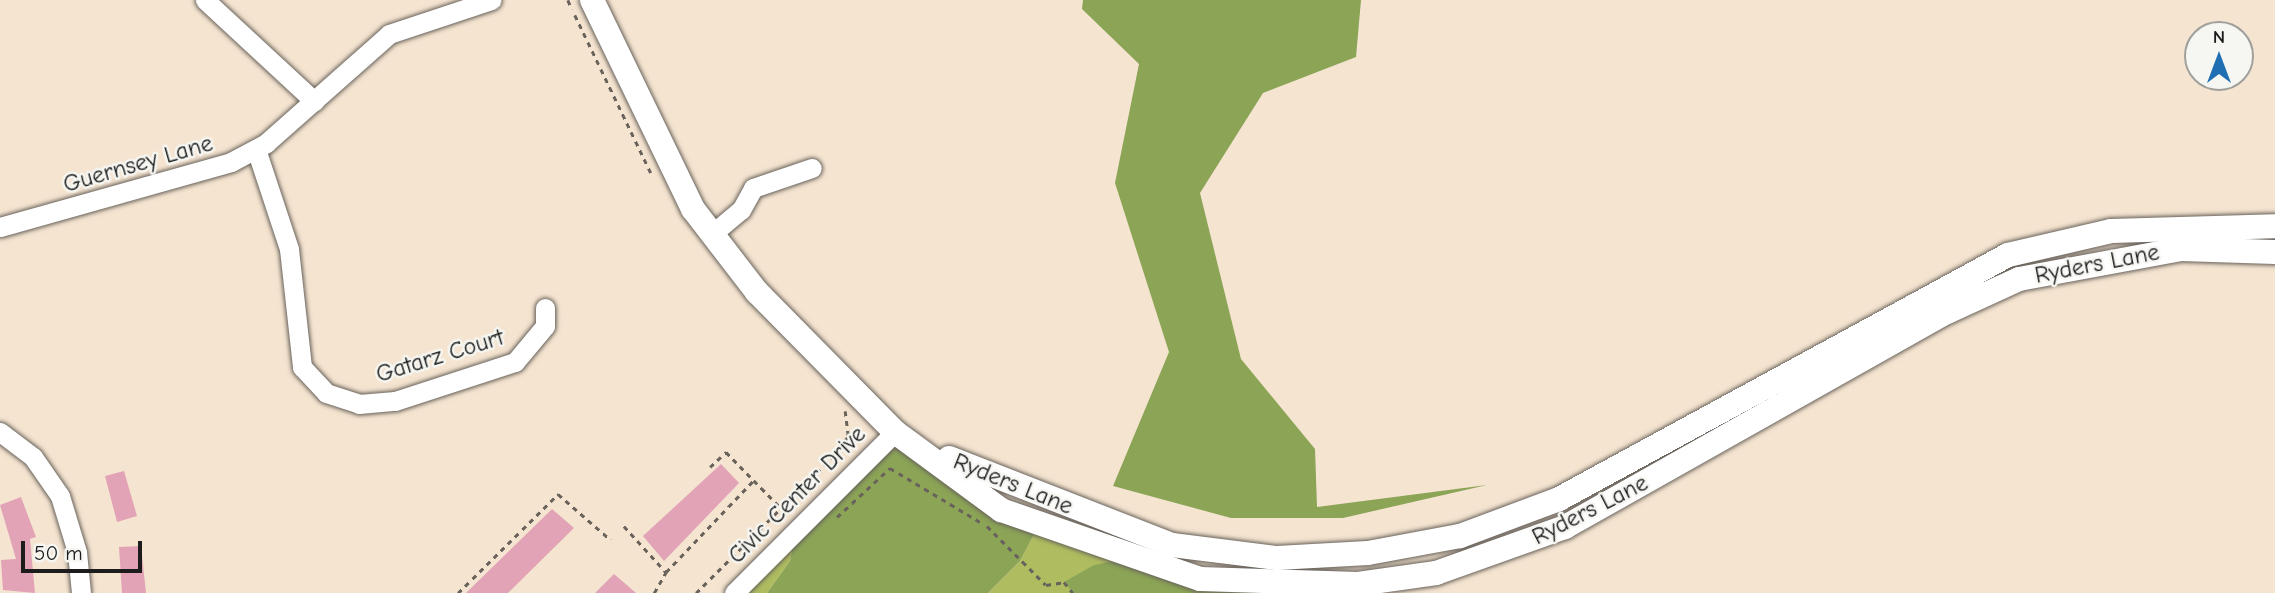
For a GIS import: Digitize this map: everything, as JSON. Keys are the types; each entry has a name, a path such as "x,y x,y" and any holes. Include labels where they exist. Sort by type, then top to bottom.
{"main road":[{"name":"Ryders Lane","path":"592,0 693,209 757,292 895,432 1002,510 1100,549 1200,579 1358,584 1436,573 1565,527 1947,312 2020,279 2181,249 2275,252"},
{"name":"Ryders Lane","path":"895,432 1004,484 1172,545 1277,558 1368,553 1460,536 1559,499 2008,255 2111,231 2275,226"}],"street":[{"path":"205,0 314,100"},
{"name":"Guernsey Lane","path":"0,227 170,184 256,149 389,34 491,0"},
{"name":"Gatarz Court","path":"256,149 289,249 302,367 326,393 359,404 395,401 516,362 545,326 545,307"},
{"path":"712,234 741,210 753,188 812,169"},
{"path":"0,432 33,457 60,496 77,552 80,593"},
{"name":"Civic Center Drive","path":"734,593 895,432"}],"path":[{"path":"568,0 656,180"},
{"path":"696,593 848,436 845,410 836,401"},
{"path":"709,467 726,452 781,508"},
{"path":"826,527 890,468 988,526 1046,585 1064,582 1073,593"},
{"path":"654,593 666,572 754,480"},
{"path":"458,593 558,494 611,540"},
{"path":"624,526 666,572"}],"green space":[{"path":"1083,0 1361,0 1356,57 1263,93 1200,193 1241,359 1315,449 1317,507 1487,485 1343,518 1231,518 1113,486 1169,352 1115,183 1139,64 1082,9"},
{"path":"895,432 1039,525 1020,561 988,593 767,593 790,561 795,531"},
{"path":"1039,525 1129,558 1065,582 1073,593 988,593 1020,561"},
{"path":"795,531 790,561 767,593 734,593"},
{"path":"1129,558 1362,593 1073,593 1064,582 1094,565"}],"building":[{"path":"721,464 739,483 664,561 643,536"},
{"path":"124,471 137,516 117,522 105,476"},
{"path":"21,497 36,537 30,539 35,593 3,590 1,560 16,559 0,505"},
{"path":"552,509 574,528 508,593 466,593"},
{"path":"141,546 146,593 122,593 119,547"},
{"path":"614,574 636,593 595,593"}]}
